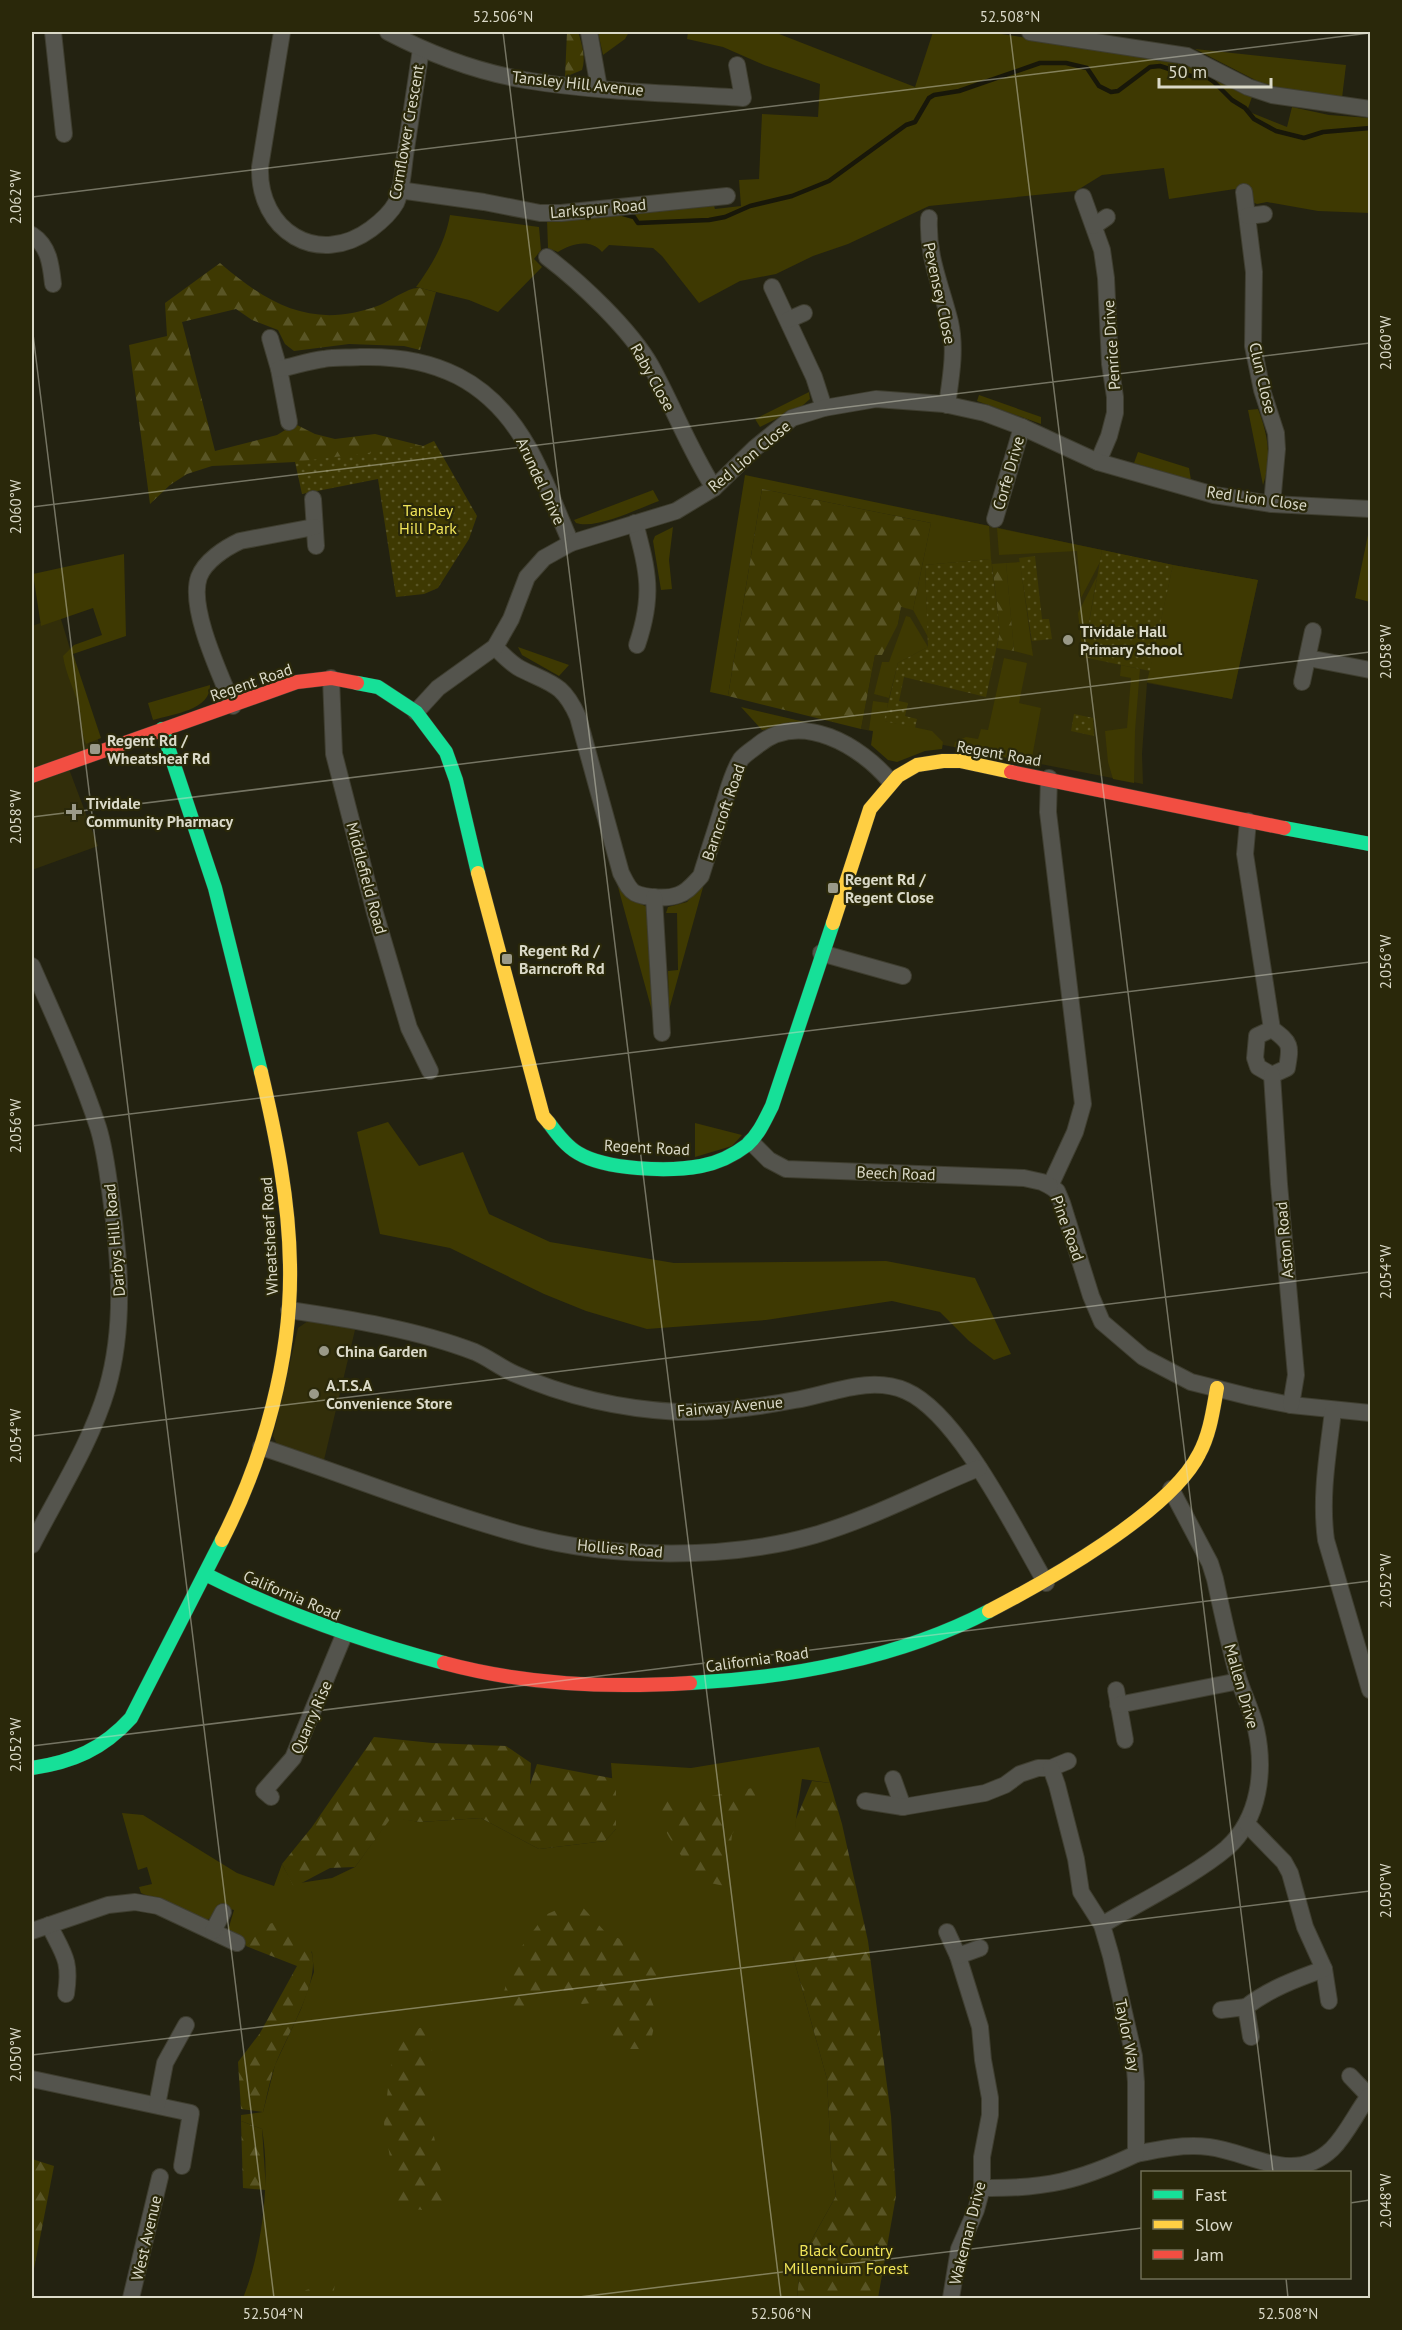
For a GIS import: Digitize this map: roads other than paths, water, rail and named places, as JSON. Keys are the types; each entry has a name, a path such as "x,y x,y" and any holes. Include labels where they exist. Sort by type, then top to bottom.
{"street":[{"path":"53,32 64,134"},
{"name":"Cornflower Crescent","path":"282,32 259,184 267,209 275,222 285,231 311,243 337,245 351,241 376,225 396,204 421,49"},
{"name":"Tansley Hill Avenue","path":"388,32 421,49 524,80 599,88 743,98 737,65"},
{"path":"589,32 599,88"},
{"path":"1030,32 1187,56 1248,87 1272,95 1371,109"},
{"name":"Larkspur Road","path":"399,190 484,202 540,213 561,213 727,196"},
{"name":"Clun Close","path":"1244,192 1256,215 1253,346 1262,390 1276,433 1277,449 1272,504"},
{"name":"Penrice Drive","path":"1083,196 1101,221 1109,305 1109,349 1115,397 1109,436 1098,462"},
{"name":"Pevensey Close","path":"929,218 930,252 950,322 952,340 953,360 947,405"},
{"path":"32,235 46,250 53,284"},
{"name":"Raby Close","path":"547,257 569,274 631,338 650,365 698,462 714,488"},
{"path":"772,287 814,377 824,408"},
{"path":"788,320 804,313"},
{"path":"270,338 279,369 289,422"},
{"name":"Arundel Drive","path":"279,369 325,359 399,357 447,370 465,379 496,405 529,447 571,543"},
{"name":"Red Lion Close","path":"416,712 438,688 495,647 511,619 527,577 544,558 571,543 676,511 714,488 755,448 792,418 824,408 876,399 947,405 985,413 1022,427 1098,462 1214,495 1272,504 1371,509"},
{"name":"Corfe Drive","path":"995,519 1022,427"},
{"path":"313,499 315,546"},
{"path":"635,523 648,582 647,611 637,645"},
{"path":"233,706 200,617 196,592 198,578 212,560 240,541 314,527"},
{"path":"1302,682 1313,631"},
{"path":"495,647 519,668 559,687 572,704 578,717 621,873 627,885 635,893 654,897 662,1034"},
{"path":"1308,658 1371,670"},
{"name":"Regent Road","path":"32,776 297,682 331,678 378,687 391,694 416,712 446,752 456,780 487,912 543,1116 557,1135 578,1154 600,1163 634,1167 701,1166 728,1156 751,1142 772,1106 870,809 890,782 909,768 929,760 960,761 1049,778 1248,822 1371,844"},
{"name":"Middlefield Road","path":"331,678 334,754 375,913 409,1028 430,1071"},
{"name":"Wheatsheaf Road","path":"32,1768 82,1757 103,1746 118,1734 131,1718 206,1574 261,1447 282,1360 289,1310 290,1264 283,1178 270,1110 215,888 162,729"},
{"name":"Barncroft Road","path":"654,897 678,895 689,889 701,876 733,776 742,758 765,739 799,731 820,733 860,752 876,765 890,782"},
{"name":"Pine Road","path":"1049,778 1048,812 1083,1104 1075,1132 1050,1186 1057,1191 1062,1203 1091,1296 1102,1322 1143,1357 1191,1382 1291,1406 1371,1413"},
{"path":"1248,822 1245,854 1272,1029 1286,1040 1290,1048 1287,1068 1272,1075 1258,1067 1255,1058 1257,1036 1272,1029"},
{"path":"821,953 903,976"},
{"name":"Darbys Hill Road","path":"32,966 99,1129 113,1208 120,1296 117,1339 108,1388 94,1425 32,1545"},
{"name":"Aston Road","path":"1272,1075 1279,1185 1296,1374 1291,1406"},
{"name":"Beech Road","path":"751,1142 769,1160 786,1169 1024,1178 1050,1186"},
{"name":"Fairway Avenue","path":"289,1310 361,1322 428,1338 476,1353 514,1373 547,1386 582,1398 623,1406 680,1412 720,1410 799,1400 866,1384 888,1385 906,1390 924,1400 939,1415 979,1468 1046,1583"},
{"name":"California Road","path":"206,1574 269,1606 344,1635 478,1672 539,1682 620,1686 707,1684 788,1674 876,1655 948,1630 1046,1583 1141,1516 1184,1476 1198,1457 1211,1420 1217,1388"},
{"path":"1334,1411 1323,1492 1326,1540 1371,1690"},
{"name":"Hollies Road","path":"261,1447 525,1536 598,1550 646,1553 723,1551 780,1543 814,1535 862,1520 940,1483 979,1468"},
{"name":"Mallen Drive","path":"1102,1925 1191,1872 1227,1847 1247,1824 1259,1785 1260,1766 1256,1728 1239,1681 1210,1563 1171,1489"},
{"name":"Quarry Rise","path":"263,1792 293,1758 344,1635"},
{"path":"1125,1740 1117,1698 1239,1681"},
{"path":"865,1802 903,1807 985,1793 1005,1785 1020,1774 1038,1768 1051,1768 1068,1761"},
{"name":"Taylor Way","path":"1051,1768 1076,1859 1082,1892 1102,1925 1112,1956 1134,2056 1137,2093 1136,2154"},
{"path":"893,1779 903,1807"},
{"path":"1247,1824 1284,1862 1290,1873 1305,1927 1324,1969 1329,2001"},
{"path":"32,1931 108,1905 135,1902 159,1906 237,1943"},
{"path":"213,1931 223,1912"},
{"path":"49,1925 65,1958 69,1972 66,1994"},
{"name":"Wakeman Drive","path":"947,1932 958,1956 980,2027 990,2098 990,2115 982,2157 982,2188 976,2210 959,2249 951,2298"},
{"path":"958,1956 980,1948"},
{"path":"1221,2010 1246,2007 1257,1998 1286,1983 1324,1969"},
{"path":"1246,2007 1251,2037"},
{"path":"157,2105 165,2063 186,2025"},
{"path":"982,2188 1007,2189 1068,2182 1097,2173 1136,2154 1188,2146 1227,2151 1272,2165 1304,2164 1331,2150 1370,2095 1350,2076"},
{"path":"32,2079 191,2113 182,2166"},
{"name":"West Avenue","path":"131,2298 160,2177"}],"waterway":[{"path":"623,214 634,217 638,223 709,220 725,217 750,206 792,196 829,181 906,125 915,122 929,98 934,95 959,91 1040,63 1066,63 1087,68 1099,86 1111,92 1118,91 1150,67 1160,66 1194,77 1207,77 1232,100 1245,108 1254,119 1276,131 1304,138 1323,132 1370,128"}],"place":[{"name":"Tividale Hall Primary School","path":"1068,640"},
{"name":"Regent Rd / Wheatsheaf Rd","path":"95,749"},
{"name":"Tividale Community Pharmacy","path":"74,812"},
{"name":"Regent Rd / Regent Close","path":"833,888"},
{"name":"Regent Rd / Barncroft Rd","path":"507,959"},
{"name":"China Garden","path":"324,1351"},
{"name":"A.T.S.A Convenience Store","path":"314,1394"}],"park label":[{"name":"Tansley Hill Park","path":"428,519"},
{"name":"Black Country Millennium Forest","path":"846,2259"}]}
